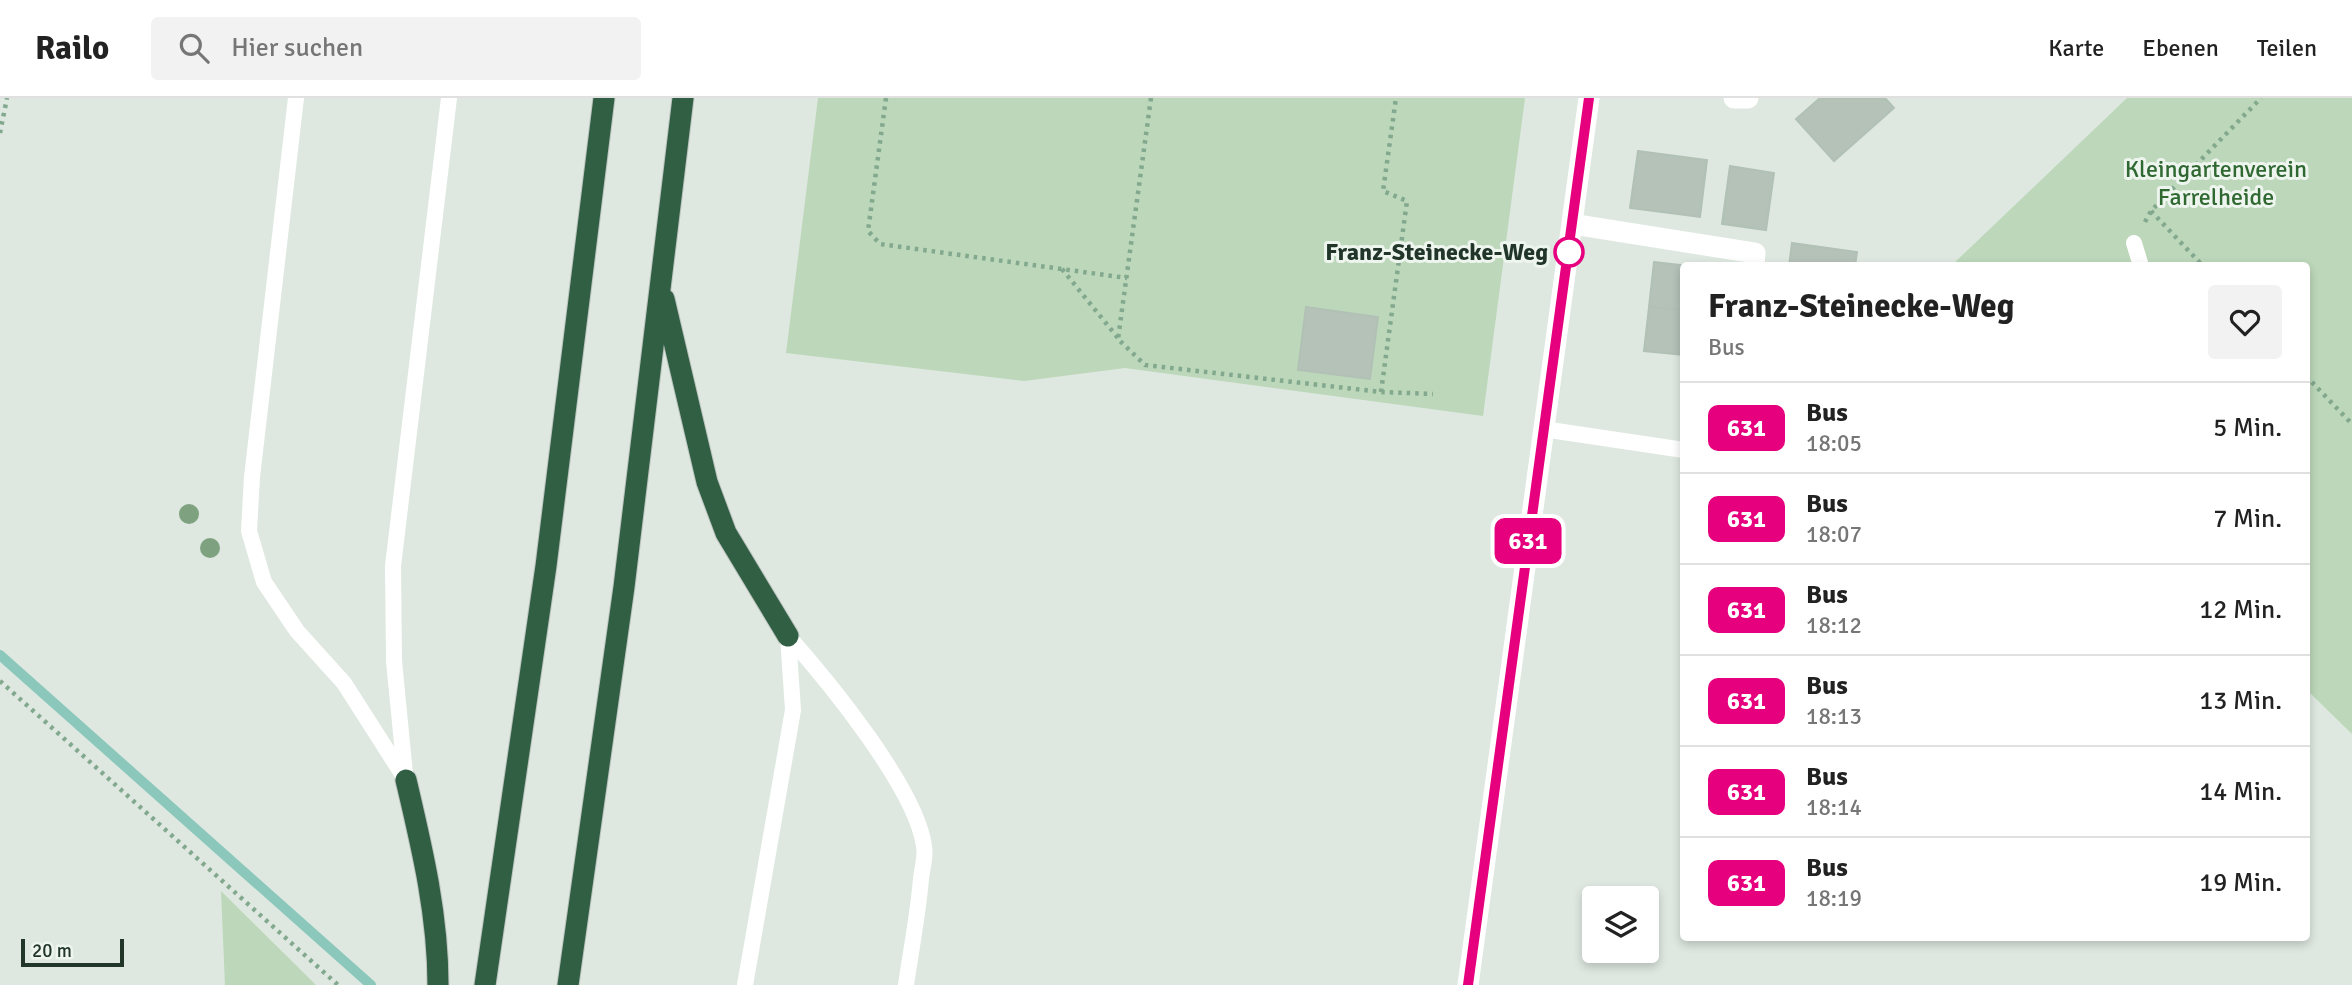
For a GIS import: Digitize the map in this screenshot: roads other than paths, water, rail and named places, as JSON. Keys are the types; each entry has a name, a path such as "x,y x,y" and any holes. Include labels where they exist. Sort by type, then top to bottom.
{"highway":[{"path":"485,985 546,566 604,98"},
{"path":"568,985 624,587 682,98"},
{"path":"661,284 707,482 726,533 788,636"},
{"path":"406,780 430,886 438,946 438,985"}],"street":[{"path":"1468,985 1589,98"},
{"path":"1734,98 1748,98"},
{"path":"1572,224 1755,253 1754,262"}],"lane":[{"path":"296,98 252,477 249,531 264,582 297,631 344,683 406,780"},
{"path":"406,780 394,662 393,566 449,98"},
{"path":"2134,243 2140,262"},
{"path":"1543,429 1680,449"},
{"path":"746,985 793,710 788,636"},
{"path":"788,636 813,663 866,734 908,801 925,847 919,906 906,985"}],"waterway":[{"path":"0,655 371,985"}],"place":[{"name":"Franz-Steinecke-Weg","path":"1569,252"}],"park label":[{"name":"Kleingartenverein Farrelheide","path":"2216,183"}]}
